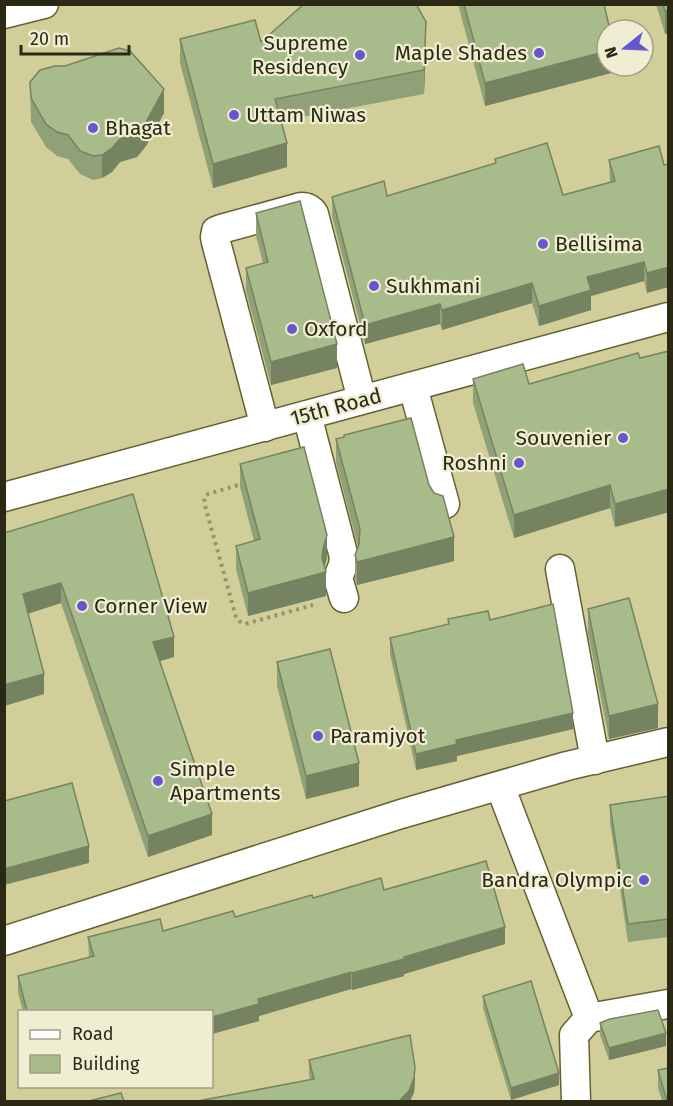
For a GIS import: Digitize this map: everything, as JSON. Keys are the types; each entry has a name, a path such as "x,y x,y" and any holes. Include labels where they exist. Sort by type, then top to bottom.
{"street":[{"path":"4,14 44,4"},
{"path":"265,427 216,242 216,231 221,229 301,207 312,210 362,400"},
{"name":"15th Road","path":"4,497 669,317"},
{"path":"413,387 445,504"},
{"path":"307,415 344,557 338,578 343,597"},
{"path":"560,569 595,760"},
{"path":"4,941 401,814 567,766 669,742"},
{"path":"500,786 589,1018"},
{"path":"576,1101 574,1035 589,1018 669,1004"}],"path":[{"path":"252,481 208,494 204,502 239,621 245,624 343,597"}],"building":[{"path":"304,4 416,4 426,22 424,70 275,99 287,143 213,164 180,39 255,20 261,42"},
{"name":"Maple Shades","path":"464,4 604,4 607,18 595,18 595,54 485,83"},
{"path":"663,4 669,4 669,10 665,11"},
{"name":"Bhagat","path":"119,48 130,51 164,89 146,122 137,133 120,139 102,155 93,156 80,151 68,135 57,132 46,124 31,98 30,82 40,70 65,66"},
{"path":"547,143 563,195 615,181 609,160 659,146 664,165 669,164 669,267 647,273 644,262 587,277 591,290 539,306 532,283 442,310 440,304 365,325 332,197 384,181 387,196 496,163 495,159"},
{"name":"Oxford","path":"300,201 337,344 271,362 246,268 268,262 256,213"},
{"path":"669,351 669,489 615,504 610,485 514,515 473,379 523,364 529,384 638,353 640,358"},
{"path":"411,418 429,485 434,493 443,496 454,537 357,562 355,555 359,544 360,529 336,439"},
{"path":"304,447 327,535 322,558 326,572 248,593 236,546 260,539 240,464"},
{"path":"133,494 174,637 153,642 212,814 148,836 61,583 23,594 44,674 4,685 4,533"},
{"path":"629,598 658,704 609,716 588,609"},
{"path":"553,604 573,713 456,740 457,744 416,754 390,638 449,624 448,619 488,611 490,620"},
{"name":"Paramjyot","path":"330,649 359,763 306,776 277,662"},
{"path":"72,783 89,846 4,869 4,801"},
{"name":"Bandra Olympic","path":"669,796 669,919 628,924 610,805"},
{"path":"486,861 505,927 404,957 404,959 258,999 259,1004 213,1017 213,1010 27,1010 18,976 94,956 88,937 160,919 163,931 233,911 235,917 381,878 384,890"},
{"path":"531,981 559,1073 511,1088 483,996"},
{"path":"658,1010 666,1033 609,1048 600,1023"},
{"path":"410,1035 415,1067 414,1078 409,1091 399,1101 198,1101 314,1079 309,1060"},
{"path":"669,1068 669,1101 667,1101 658,1070"},
{"path":"121,1093 124,1101 89,1101"}],"place":[{"name":"Maple Shades","path":"539,53"},
{"name":"Supreme Residency","path":"360,55"},
{"name":"Uttam Niwas","path":"234,115"},
{"name":"Bhagat","path":"93,128"},
{"name":"Bellisima","path":"543,244"},
{"name":"Sukhmani","path":"374,286"},
{"name":"Oxford","path":"292,329"},
{"name":"Souvenier","path":"623,438"},
{"name":"Roshni","path":"519,463"},
{"name":"Corner View","path":"82,606"},
{"name":"Paramjyot","path":"318,736"},
{"name":"Simple Apartments","path":"158,781"},
{"name":"Bandra Olympic","path":"644,880"}]}
